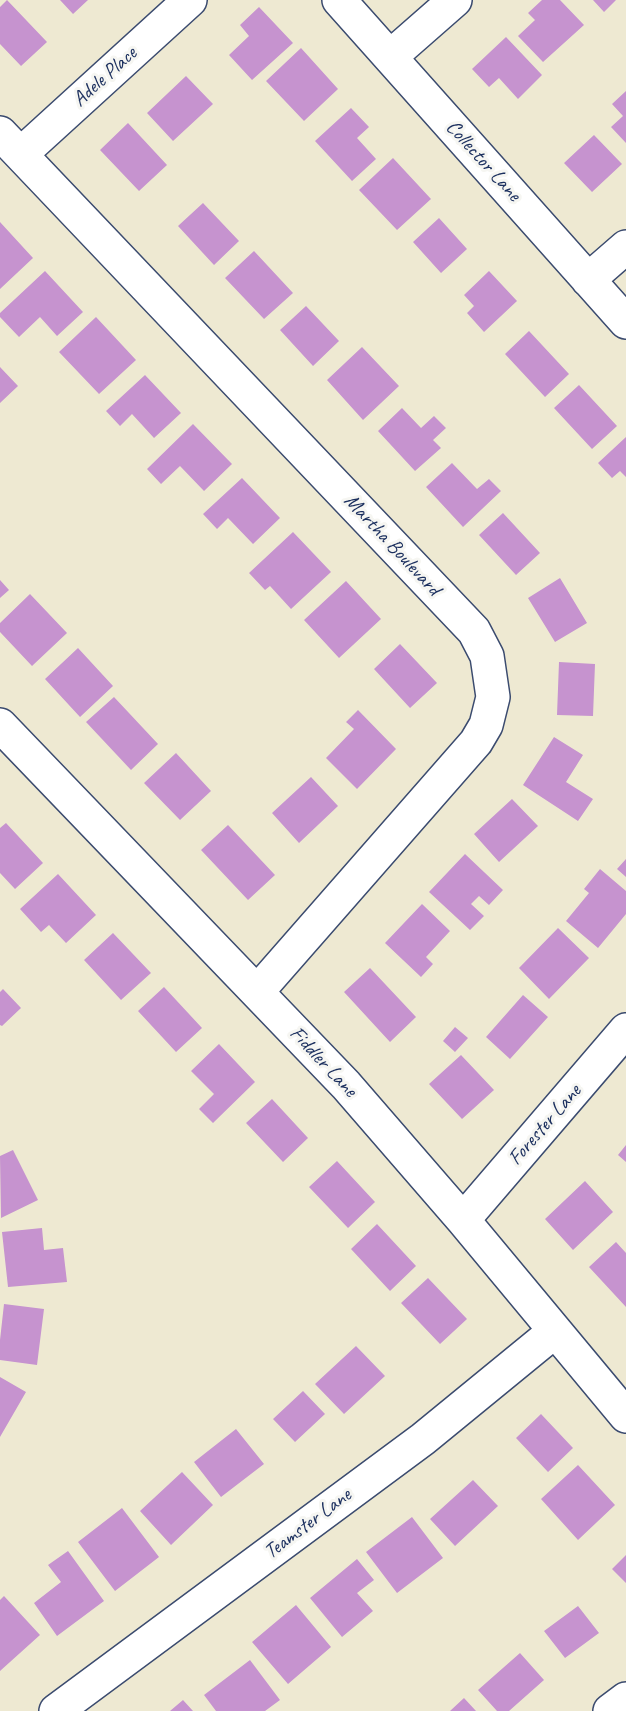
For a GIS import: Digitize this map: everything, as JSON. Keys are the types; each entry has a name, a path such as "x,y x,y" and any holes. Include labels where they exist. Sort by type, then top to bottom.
{"street":[{"name":"Adele Place","path":"10,143 190,0"},
{"name":"Collector Lane","path":"339,0 626,322"},
{"path":"390,57 455,0"},
{"name":"Martha Boulevard","path":"10,143 474,631 488,656 492,697 486,725 476,742 257,992"},
{"path":"588,280 626,247"},
{"name":"Fiddler Lane","path":"0,726 346,1085 463,1220 626,1416"},
{"name":"Forester Lane","path":"463,1220 626,1030"},
{"name":"Teamster Lane","path":"56,1711 423,1439 555,1330"},
{"path":"610,1711 626,1699"}],"building":[{"path":"7,0 47,42 21,66 0,44 0,7"},
{"path":"60,0 88,0 73,14"},
{"path":"542,0 560,0 584,25 543,62 518,36 535,20 528,13"},
{"path":"593,0 616,0 604,12"},
{"path":"259,7 293,43 252,80 229,55 249,36 240,25"},
{"path":"506,37 542,75 518,99 499,78 489,87 472,69"},
{"path":"301,48 338,89 304,121 266,81"},
{"path":"186,76 213,104 173,141 147,113"},
{"path":"626,91 626,143 611,127 623,116 612,104"},
{"path":"351,108 369,127 357,138 376,159 352,181 315,141"},
{"path":"128,123 167,165 139,191 100,150"},
{"path":"594,135 622,164 592,192 564,163"},
{"path":"393,158 431,199 397,230 359,190"},
{"path":"203,203 239,241 214,265 178,226"},
{"path":"439,218 467,249 441,273 413,242"},
{"path":"0,222 33,258 0,289"},
{"path":"254,251 293,293 264,319 225,278"},
{"path":"45,271 83,312 57,336 40,317 19,337 0,317 0,313"},
{"path":"489,271 517,301 484,332 467,313 474,306 464,295"},
{"path":"306,306 339,341 313,366 280,330"},
{"path":"96,317 136,360 99,394 59,352"},
{"path":"529,331 569,374 545,397 505,354"},
{"path":"362,347 399,386 363,420 327,380"},
{"path":"0,367 18,386 0,403"},
{"path":"145,375 181,413 154,438 132,414 120,426 106,411"},
{"path":"579,385 617,426 592,449 554,408"},
{"path":"402,408 421,428 434,416 446,428 433,440 441,448 415,471 378,431"},
{"path":"193,424 232,464 204,491 180,466 161,484 147,469"},
{"path":"626,437 626,477 620,471 612,478 598,463"},
{"path":"452,463 477,489 489,479 501,491 463,527 426,487"},
{"path":"242,478 280,518 253,544 228,518 217,529 203,514"},
{"path":"503,513 540,553 516,575 479,535"},
{"path":"293,532 331,572 291,609 270,586 265,590 249,573"},
{"path":"560,578 587,623 555,642 528,598"},
{"path":"0,580 9,590 0,598"},
{"path":"346,581 381,619 339,658 304,620"},
{"path":"30,594 67,633 32,666 0,632 0,623"},
{"path":"400,644 437,683 410,708 374,669"},
{"path":"78,648 113,686 80,717 45,679"},
{"path":"559,662 595,664 593,716 557,715"},
{"path":"114,697 158,744 131,770 86,722"},
{"path":"358,710 396,749 357,789 326,758 354,729 346,722"},
{"path":"554,737 583,755 566,782 593,799 578,821 523,785"},
{"path":"176,753 211,791 180,820 144,783"},
{"path":"311,777 338,806 299,843 272,813"},
{"path":"512,799 538,826 499,862 474,834"},
{"path":"6,823 43,863 15,889 0,873 0,828"},
{"path":"228,825 275,875 248,900 201,850"},
{"path":"465,854 503,890 489,905 479,896 471,904 484,916 470,930 429,892"},
{"path":"626,859 626,877 617,869"},
{"path":"600,869 626,891 626,914 598,948 566,921 589,893 584,889"},
{"path":"58,874 96,915 66,943 49,925 41,932 20,909"},
{"path":"422,904 450,931 426,957 433,964 421,977 385,943"},
{"path":"558,928 589,958 549,999 519,968"},
{"path":"113,933 151,973 121,1000 84,960"},
{"path":"370,968 416,1017 390,1042 344,992"},
{"path":"164,987 202,1028 176,1052 138,1011"},
{"path":"3,989 21,1008 2,1026 0,1025 0,992"},
{"path":"523,995 548,1017 510,1059 486,1037"},
{"path":"455,1027 468,1038 455,1052 443,1041"},
{"path":"219,1044 255,1082 213,1123 199,1109 214,1094 191,1071"},
{"path":"461,1055 494,1090 462,1119 429,1084"},
{"path":"272,1099 308,1138 283,1162 246,1123"},
{"path":"626,1145 626,1162 618,1155"},
{"path":"13,1150 38,1200 1,1218 0,1156"},
{"path":"337,1161 375,1202 348,1228 309,1187"},
{"path":"585,1181 613,1212 573,1250 545,1219"},
{"path":"377,1224 416,1266 390,1291 351,1249"},
{"path":"42,1228 44,1250 63,1248 67,1282 8,1287 2,1232"},
{"path":"616,1242 626,1253 626,1307 589,1267"},
{"path":"428,1278 467,1319 440,1344 401,1303"},
{"path":"4,1304 44,1309 37,1365 0,1360"},
{"path":"356,1346 385,1376 344,1414 315,1384"},
{"path":"0,1377 26,1392 0,1437"},
{"path":"303,1391 325,1414 295,1442 273,1419"},
{"path":"541,1414 573,1448 548,1472 516,1438"},
{"path":"236,1429 264,1464 221,1497 194,1462"},
{"path":"578,1465 615,1505 578,1540 541,1499"},
{"path":"182,1472 213,1505 171,1545 140,1511"},
{"path":"473,1480 498,1506 455,1546 430,1519"},
{"path":"122,1508 159,1557 115,1591 78,1542"},
{"path":"412,1517 443,1558 397,1593 366,1552"},
{"path":"68,1551 104,1601 57,1636 34,1603 61,1582 48,1565"},
{"path":"626,1555 626,1583 612,1569"},
{"path":"357,1559 374,1580 357,1593 373,1611 342,1637 310,1598"},
{"path":"4,1596 40,1635 0,1671 0,1600"},
{"path":"296,1605 331,1647 288,1684 252,1642"},
{"path":"578,1606 599,1633 565,1658 544,1631"},
{"path":"520,1653 544,1680 509,1711 497,1711 478,1690"},
{"path":"250,1660 280,1700 265,1711 216,1711 204,1695"},
{"path":"464,1698 476,1711 450,1711"},
{"path":"183,1700 193,1711 170,1711"}]}
